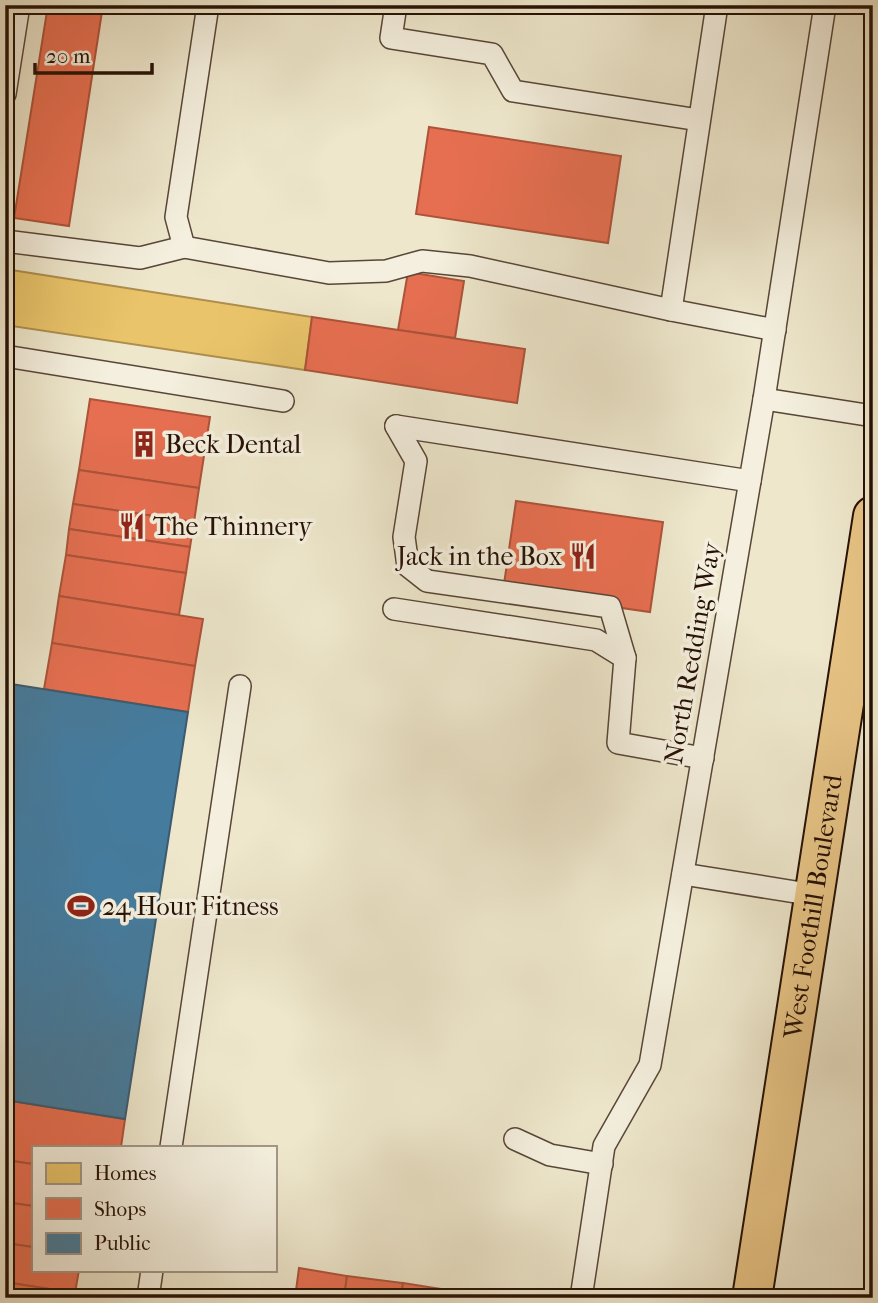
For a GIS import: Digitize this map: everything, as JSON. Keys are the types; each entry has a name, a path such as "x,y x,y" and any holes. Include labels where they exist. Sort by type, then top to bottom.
{"main road":[{"name":"West Foothill Boulevard","path":"752,1298 873,516"}],"lane":[{"path":"5,94 19,5"},
{"path":"184,247 176,217 208,5"},
{"path":"396,5 391,38 492,54 513,91 699,120"},
{"path":"671,310 717,5"},
{"name":"North Redding Way","path":"581,1298 604,1146 650,1065 764,399 825,5"},
{"path":"5,241 141,258 184,247 329,273 386,271 422,261 470,266 775,330"},
{"path":"5,356 283,401"},
{"path":"764,399 873,416"},
{"path":"703,758 618,743 625,657 610,607 427,581 408,566 404,537 416,460 396,426 750,481"},
{"path":"394,609 597,640 625,657"},
{"path":"171,1146 240,686"},
{"path":"682,874 814,895"},
{"path":"516,1139 550,1155 602,1164"},
{"path":"148,1298 152,1272"}],"building: Homes":[{"path":"5,269 312,317 305,370 5,325"}],"building: Shops":[{"path":"48,5 103,5 69,226 14,218"},
{"path":"429,127 621,156 608,243 416,214"},
{"path":"408,272 464,281 455,338 398,330"},
{"path":"312,317 525,349 517,403 305,370"},
{"name":"Beck Dental","path":"90,399 210,417 199,488 79,470"},
{"path":"79,470 199,488 194,522 73,504"},
{"name":"Jack in the Box","path":"516,501 663,522 650,612 503,591"},
{"name":"The Thinnery","path":"73,504 194,522 190,547 69,529"},
{"path":"69,529 190,547 186,573 66,555"},
{"path":"66,555 186,573 179,615 59,596"},
{"path":"59,596 203,619 195,666 52,643"},
{"path":"52,643 195,666 188,712 44,689"},
{"path":"5,1100 125,1119 121,1146 32,1146 32,1164 5,1160"},
{"path":"5,1160 32,1164 32,1206 5,1202"},
{"path":"5,1202 32,1206 32,1247 5,1243"},
{"path":"5,1243 32,1247 32,1272 79,1272 75,1293 5,1282"},
{"path":"299,1268 347,1276 344,1298 295,1298"},
{"path":"347,1276 403,1283 401,1298 344,1298"},
{"path":"5,1282 75,1293 75,1298 5,1298"},
{"path":"403,1283 498,1298 401,1298"}],"building: Public":[{"name":"24 Hour Fitness","path":"5,683 188,712 125,1119 5,1100"}],"place":[{"name":"Beck Dental","path":"144,444"},
{"name":"The Thinnery","path":"132,526"},
{"name":"Jack in the Box","path":"583,556"},
{"name":"24 Hour Fitness","path":"81,906"}]}
